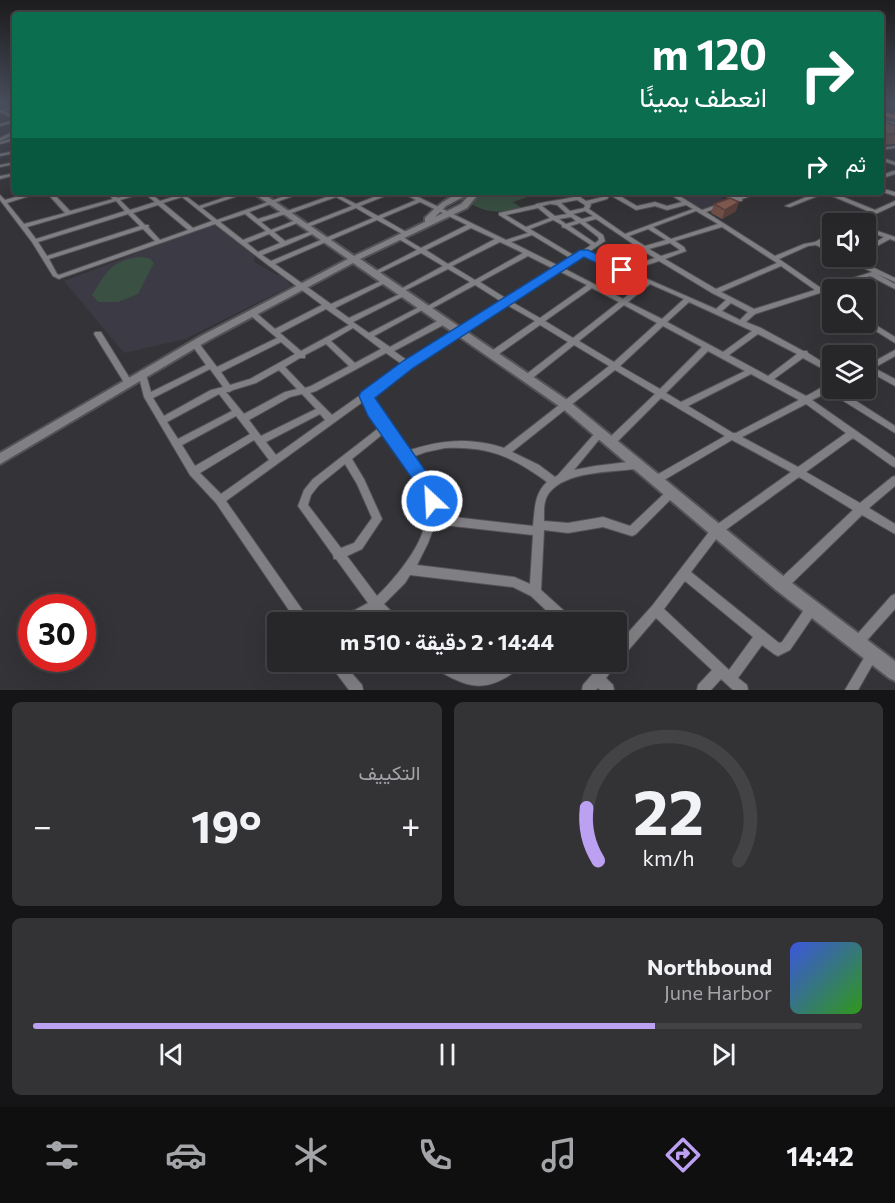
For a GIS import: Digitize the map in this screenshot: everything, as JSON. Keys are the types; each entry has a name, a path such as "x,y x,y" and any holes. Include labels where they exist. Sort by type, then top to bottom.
{"street":[{"path":"23,195 2,199 35,241 55,275 62,276 292,195"},
{"path":"52,195 69,214"},
{"path":"112,195 146,226 158,241"},
{"path":"24,226 134,195"},
{"path":"149,195 192,230"},
{"path":"198,208 237,195"},
{"path":"260,195 567,405 782,585 895,672"},
{"path":"258,221 286,213 331,195"},
{"path":"335,195 732,436 797,471 895,529"},
{"path":"244,242 271,231 306,226 384,195"},
{"path":"410,195 626,302 806,400 895,463"},
{"path":"403,235 433,217 438,208 465,195"},
{"path":"0,459 195,344 354,259 466,205 467,195"},
{"path":"574,195 597,217 659,259 753,312"},
{"path":"525,229 570,214 607,195"},
{"path":"614,195 636,208 655,204 667,208 686,203"},
{"path":"674,195 820,290"},
{"path":"727,195 740,200"},
{"path":"624,236 751,195"},
{"path":"788,206 817,195"},
{"path":"833,195 875,212 895,203"},
{"path":"839,197 843,195"},
{"path":"35,241 183,196 270,264 408,365"},
{"path":"574,258 501,214 539,206 538,204 557,203 578,198"},
{"path":"270,264 420,200"},
{"path":"220,500 408,365 603,238 557,203"},
{"path":"539,206 564,226 595,245"},
{"path":"244,211 285,243"},
{"path":"564,226 597,217"},
{"path":"603,261 722,225"},
{"path":"45,258 146,226"},
{"path":"258,254 285,243 306,226"},
{"path":"274,333 329,306 423,250 470,226"},
{"path":"622,270 683,251 649,227"},
{"path":"876,232 892,238"},
{"path":"162,421 302,356 449,265 503,241 532,233"},
{"path":"876,245 892,238"},
{"path":"714,292 741,283 806,245 822,240"},
{"path":"817,243 822,246"},
{"path":"584,252 742,322 822,364"},
{"path":"369,336 478,282 528,254"},
{"path":"865,267 895,287"},
{"path":"742,322 753,312 875,273 894,278"},
{"path":"527,378 577,341 649,282"},
{"path":"493,354 592,285"},
{"path":"505,452 616,365 688,299"},
{"path":"717,312 731,300"},
{"path":"252,313 302,356"},
{"path":"176,444 288,394 304,392 444,321"},
{"path":"876,328 895,341"},
{"path":"723,356 758,330"},
{"path":"98,334 128,382"},
{"path":"147,397 282,339"},
{"path":"327,341 354,367"},
{"path":"195,344 214,368 240,415 275,460"},
{"path":"610,443 707,347"},
{"path":"768,380 804,353"},
{"path":"876,364 895,353"},
{"path":"281,367 331,420"},
{"path":"682,405 751,371"},
{"path":"142,374 147,397 193,472 220,500 297,612"},
{"path":"876,374 895,383"},
{"path":"656,480 732,436 737,436 822,392"},
{"path":"362,612 375,603 408,569 424,542 432,501 430,489 374,412 366,396"},
{"path":"849,399 895,430"},
{"path":"193,472 258,438 321,410"},
{"path":"384,612 309,518 303,506 303,500 316,482 386,427"},
{"path":"627,643 656,610 716,531 853,433"},
{"path":"535,592 542,495 599,434"},
{"path":"405,455 431,446 468,443 505,452 558,478 636,465"},
{"path":"338,555 358,546 377,519 361,482 346,458"},
{"path":"782,585 861,509 895,480"},
{"path":"429,519 539,528 568,528 603,522 632,531 672,492"},
{"path":"408,569 514,582 535,592 552,612"},
{"path":"684,573 761,637 781,649 812,608"},
{"path":"857,643 895,600"},
{"path":"656,610 742,690"},
{"path":"730,679 761,637"},
{"path":"851,690 872,655"},
{"path":"703,690 720,670"},
{"path":"343,672 357,690"},
{"path":"453,672 465,679 486,684 497,681 506,672"},
{"path":"588,690 603,672"},
{"path":"598,678 608,690"}],"shaded area":[{"path":"671,195 715,195 730,201 701,212"},
{"path":"216,223 254,253 254,262 277,275 282,274 291,286 185,339 124,353 64,281"}],"green space":[{"path":"474,195 530,196 513,202 523,209 508,211 487,210 467,201"},
{"path":"139,257 149,258 154,263 138,294 118,302 98,302 92,295 110,269 122,261"}],"building":[{"path":"730,198 739,202 725,210 714,204"}],"route":[{"path":"432,501 430,489 374,412 366,396 444,341 584,252 622,270"}]}
